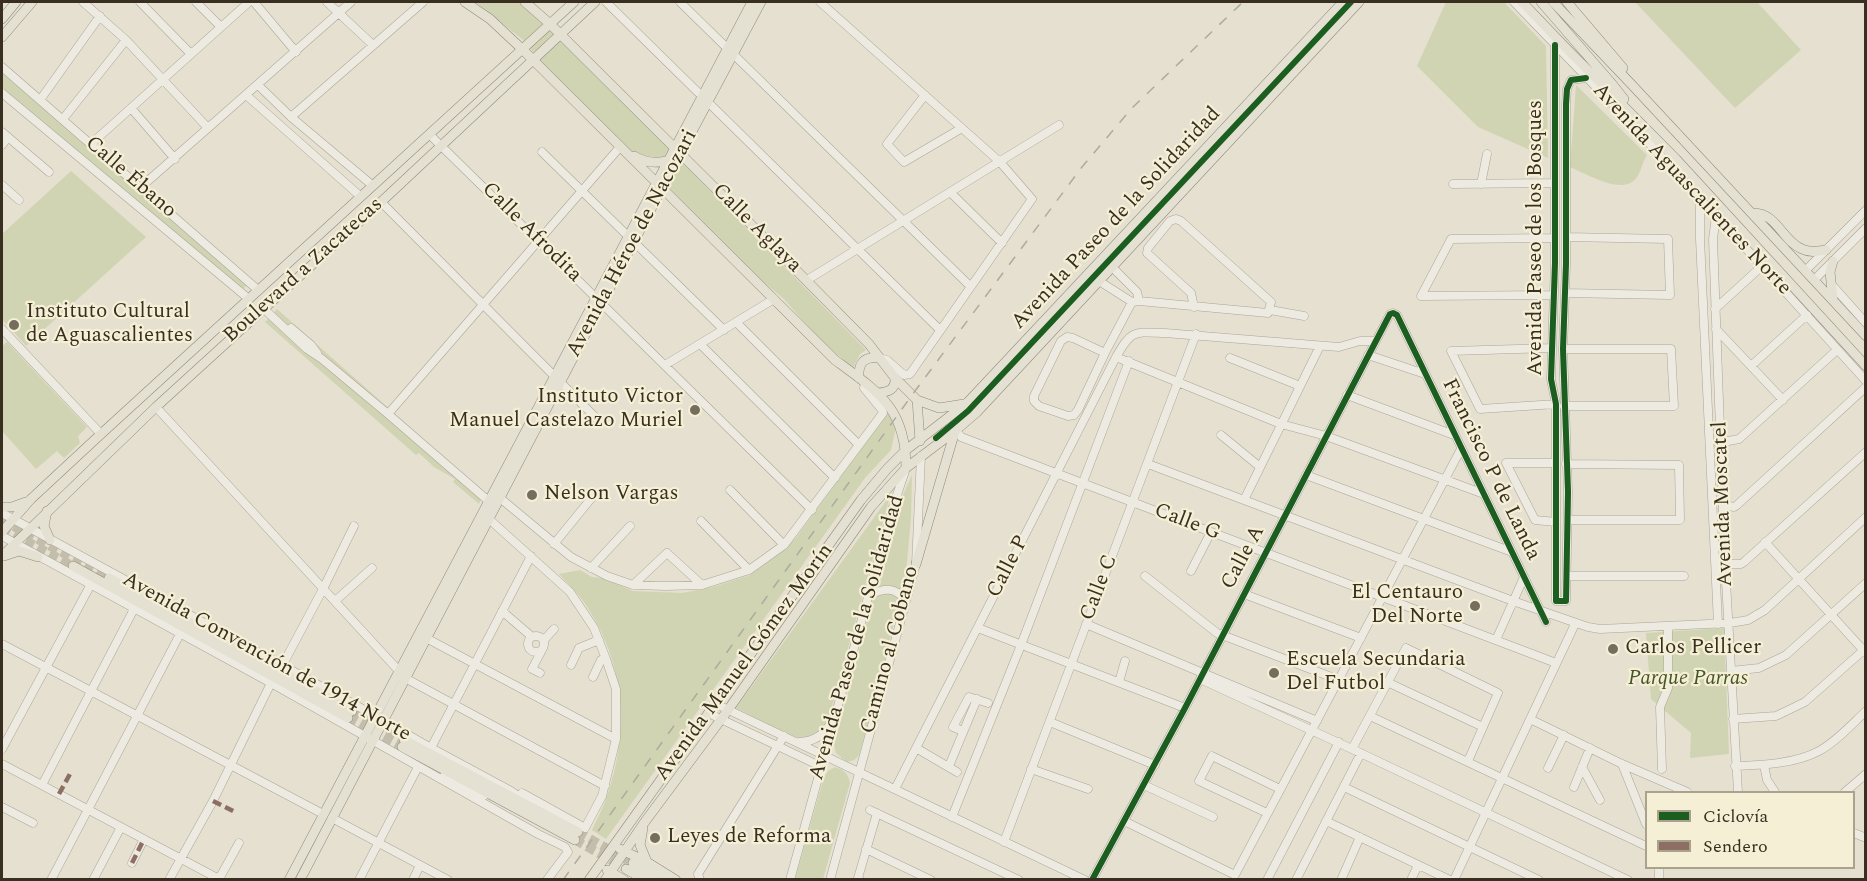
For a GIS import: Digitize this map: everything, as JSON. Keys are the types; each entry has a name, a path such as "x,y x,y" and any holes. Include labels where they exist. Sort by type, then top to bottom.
{"main road":[{"path":"2,19 16,2"},
{"path":"2,37 32,2"},
{"name":"Calle Aglaya","path":"465,2 490,19 522,49 836,360 878,393 897,418 903,434 906,468"},
{"name":"Calle Aglaya","path":"525,2 549,23 807,280 869,344 895,378 917,400"},
{"name":"Boulevard a Zacatecas","path":"2,534 31,499 573,2"},
{"name":"Boulevard a Zacatecas","path":"2,556 156,407 596,2"},
{"name":"Avenida Héroe de Nacozari","path":"402,675 705,100 752,2"},
{"name":"Avenida Héroe de Nacozari","path":"730,51 761,2"},
{"name":"Avenida Paseo de la Solidaridad","path":"906,450 968,403 1344,2"},
{"name":"Avenida Paseo de la Solidaridad","path":"906,468 956,431 977,412 1359,2"},
{"name":"Avenida Aguascalientes Norte","path":"1522,2 1676,159 1866,366"},
{"name":"Avenida Aguascalientes Norte","path":"1541,2 1560,16 1633,86 1866,336"},
{"name":"Avenida Aguascalientes Norte","path":"1552,2 1560,16 1639,120"},
{"name":"Avenida Aguascalientes Norte","path":"1567,2 1614,56 1627,73 1633,86"},
{"path":"1627,119 1647,129"},
{"path":"622,148 641,160 657,163 668,160"},
{"name":"Avenida Héroe de Nacozari","path":"659,185 668,160 678,151"},
{"path":"1676,159 1679,176"},
{"path":"1714,201 1734,235"},
{"path":"1752,213 1761,212 1768,217 1800,249 1826,250"},
{"path":"1833,261 1830,272 1833,300"},
{"path":"1771,275 1790,282"},
{"path":"1847,315 1862,319"},
{"path":"1821,318 1825,335"},
{"path":"862,380 859,368 862,362 867,358 879,358"},
{"path":"878,393 893,389 896,384 895,378"},
{"path":"921,456 917,400 939,408 968,403"},
{"path":"916,564 956,431"},
{"name":"Avenida Manuel Gómez Morín","path":"589,879 861,500 886,469 906,450"},
{"name":"Avenida Manuel Gómez Morín","path":"608,876 871,507 906,468"},
{"path":"2,507 12,507 31,499"},
{"name":"Avenida Héroe de Nacozari","path":"402,675 426,638 489,519 494,502"},
{"path":"50,508 45,515 44,526 50,540"},
{"path":"2,556 19,551 38,557"},
{"name":"Avenida Convención de 1914 Norte","path":"73,566 350,714 109,578"},
{"path":"300,879 328,816 402,675"},
{"name":"Avenida Convención de 1914 Norte","path":"403,743 530,805 580,833 499,799 403,743"},
{"path":"289,879 328,816"},
{"path":"644,823 640,845 647,862"},
{"path":"613,846 676,879"},
{"path":"599,866 608,876 624,879"},
{"path":"645,879 629,866 660,879"}],"street":[{"path":"83,2 126,40 208,128"},
{"path":"140,2 191,54"},
{"path":"196,2 221,27"},
{"path":"91,144 251,2 296,52"},
{"path":"327,2 374,45"},
{"path":"141,187 351,2"},
{"path":"291,117 423,2"},
{"path":"606,2 940,330"},
{"path":"680,2 970,286"},
{"path":"820,2 1000,162 1032,199 908,375 904,375 887,360 879,358"},
{"name":"Avenida Aguascalientes Norte","path":"1514,2 1627,119 1866,381"},
{"path":"40,100 100,16"},
{"path":"63,118 126,40"},
{"name":"Avenida Paseo de los Bosques","path":"1555,45 1555,263 1551,379 1560,405 1568,492 1566,601 1556,601 1556,463 1560,405 1563,379 1566,293 1566,104 1569,82 1574,78 1586,78"},
{"name":"Calle Ébano","path":"2,67 258,290"},
{"path":"258,85 291,117 372,185"},
{"name":"Calle Ébano","path":"2,93 249,299"},
{"path":"246,95 360,196"},
{"path":"925,95 887,144 904,162 962,128"},
{"path":"131,108 175,159"},
{"path":"807,280 1059,125"},
{"name":"Calle Afrodita","path":"429,134 812,510"},
{"path":"2,144 5,135 49,172"},
{"path":"1554,143 1565,143"},
{"path":"388,414 483,307 581,190 622,148"},
{"path":"542,152 723,330"},
{"path":"1481,184 1487,154"},
{"path":"1453,184 1554,183"},
{"path":"2,184 19,201"},
{"path":"951,193 1002,243"},
{"name":"Avenida Moscatel","path":"1700,198 1718,624"},
{"path":"381,202 601,423"},
{"path":"1805,271 1866,210"},
{"name":"Avenida Moscatel","path":"1716,216 1713,239 1715,309 1725,564 1738,791"},
{"path":"1194,307 1191,293 1147,253 1148,248 1170,221 1176,219 1271,302 1270,310"},
{"path":"1814,280 1866,228"},
{"path":"1566,237 1668,238 1670,294 1566,293"},
{"path":"1554,295 1421,296 1451,239 1555,238"},
{"path":"1700,239 1713,239"},
{"path":"1555,263 1566,264"},
{"path":"1715,309 1762,266"},
{"path":"1106,353 1073,338 1067,337 1061,341 1034,396 1034,401 1039,406 1068,416 1074,415 1078,410 1106,353 1136,302 1137,292 1112,267"},
{"path":"1099,281 1136,302 1268,313 1270,310 1304,316"},
{"path":"1831,284 1862,319"},
{"path":"665,365 774,299"},
{"path":"263,308 311,345 321,359 494,502 571,558 607,576 633,585 702,585 749,570 784,545 883,414 864,388 862,380"},
{"name":"Calle A","path":"1092,879 1185,708 1220,634 1244,594 1389,314 1397,315 1425,374"},
{"path":"1751,366 1807,315"},
{"path":"736,322 860,444"},
{"path":"2,329 101,434"},
{"path":"1716,329 1783,400"},
{"name":"Calle P","path":"895,789 1116,357 1130,335 1139,332 1196,334"},
{"path":"1196,334 1339,347 1360,341 1374,341"},
{"name":"Calle C","path":"1004,842 1196,334"},
{"path":"700,344 835,478"},
{"path":"1244,500 1320,346"},
{"path":"1551,348 1451,351 1480,409 1560,405 1674,406 1671,349 1563,349"},
{"path":"1711,443 1738,439 1837,350"},
{"path":"1368,354 1425,374"},
{"path":"1116,357 1281,424 1326,436 1484,494"},
{"path":"1230,358 1299,386"},
{"path":"952,817 1021,645 1129,361"},
{"name":"Francisco P de Landa","path":"1425,374 1546,622"},
{"path":"1551,379 1563,379"},
{"path":"1724,505 1734,507 1737,505 1866,387"},
{"path":"1347,394 1455,435"},
{"path":"156,407 402,675 605,786"},
{"name":"Calle G","path":"956,431 961,437 1556,663"},
{"path":"1221,435 1260,466"},
{"path":"1124,821 1235,875 1461,449"},
{"path":"1725,564 1741,564 1866,452"},
{"name":"Camino al Cobano","path":"830,879 916,564 921,456"},
{"path":"1556,463 1506,463 1535,520 1556,522"},
{"path":"1148,464 1513,602 1575,624 1600,629 1718,624 1748,620 1766,610 1866,517"},
{"path":"1566,464 1679,465 1680,520 1568,520"},
{"name":"Avenida Paseo de la Solidaridad","path":"790,879 892,510 906,468"},
{"path":"1306,476 1512,552"},
{"path":"730,490 784,545"},
{"path":"1557,491 1568,492"},
{"path":"554,544 594,495"},
{"name":"Avenida Convención de 1914 Norte","path":"2,513 380,718 524,798 530,805"},
{"path":"422,743 433,744 580,833 602,796 605,786 616,739 616,689 594,628 570,592 489,519"},
{"path":"701,521 749,570"},
{"path":"282,666 354,526"},
{"path":"591,568 630,526"},
{"path":"1191,571 1211,532"},
{"name":"Avenida Convención de 1914 Norte","path":"2,534 90,586 271,683 538,834 565,847 568,852 547,879"},
{"path":"1733,719 1776,716 1805,702 1865,650 1765,542"},
{"path":"633,585 667,553 702,585"},
{"path":"433,744 504,613 531,556"},
{"path":"335,601 372,568"},
{"path":"1145,576 1220,634 1339,680"},
{"path":"1568,576 1684,576"},
{"path":"1496,640 1524,577"},
{"path":"1731,671 1759,668 1786,655 1866,583"},
{"path":"2,749 90,586"},
{"path":"869,595 888,589 897,592 906,601"},
{"path":"1244,594 1361,638"},
{"path":"42,785 134,609"},
{"path":"504,613 531,636 538,635 544,640"},
{"path":"1086,624 1201,676 1628,879"},
{"path":"1326,821 1452,879 1470,846 1575,624"},
{"path":"1662,769 1660,707 1668,688 1668,626"},
{"path":"978,628 1185,708"},
{"path":"540,673 532,669 542,650 544,640 554,629"},
{"path":"51,879 180,634"},
{"path":"531,636 528,642 529,648 533,652 542,650"},
{"path":"426,638 616,739"},
{"path":"571,665 579,648 599,640"},
{"path":"2,644 448,879"},
{"path":"1352,748 1406,648 1498,693 1468,761"},
{"path":"593,677 601,660 606,658"},
{"path":"1119,682 1125,661"},
{"path":"1201,676 1317,721"},
{"path":"1387,682 1483,727"},
{"path":"169,879 213,801 271,683"},
{"path":"949,766 977,699 987,702"},
{"path":"714,703 1085,879"},
{"path":"794,741 807,742 819,737 829,727 838,709"},
{"path":"1735,766 1764,765 1793,760 1818,752 1866,711"},
{"path":"708,713 822,767"},
{"path":"1370,716 1645,845"},
{"path":"1530,719 1622,764 1685,791"},
{"path":"1050,722 1155,765"},
{"path":"1548,768 1564,735"},
{"path":"700,879 698,874 784,736"},
{"path":"1268,879 1339,742"},
{"path":"916,748 957,772"},
{"path":"1574,787 1590,748"},
{"name":"Avenida Convención de 1914 Norte","path":"389,749 404,754 476,792 499,799"},
{"path":"1296,879 1361,753"},
{"path":"1267,813 1199,781 1212,756 1280,789"},
{"path":"2,764 220,879 239,843"},
{"path":"1622,764 1645,819"},
{"path":"1764,765 1767,780 1774,791"},
{"path":"1582,766 1600,800"},
{"path":"358,879 418,767"},
{"path":"1031,769 1088,789"},
{"path":"1846,791 1866,774"},
{"path":"1144,785 1213,817"},
{"path":"1344,787 1539,879"},
{"path":"2,807 33,823"},
{"path":"859,879 874,812 1019,879"},
{"path":"93,879 121,827"},
{"path":"1341,879 1360,837"},
{"path":"132,863 144,839"},
{"path":"867,849 931,879"},
{"path":"413,879 420,865"},
{"path":"1411,879 1418,865"}],"green space":[{"path":"475,2 519,2 542,21 671,149 668,156 646,156 625,148 544,65 522,39"},
{"path":"1446,2 1504,2 1546,46 1548,158 1478,127 1417,66"},
{"path":"1635,2 1757,2 1801,50 1735,108"},
{"path":"2,73 64,123 248,284 243,289 2,87"},
{"path":"1576,85 1647,155 1639,174 1631,183 1623,185 1605,182 1570,167"},
{"path":"682,162 866,350 860,354 853,368 819,339 784,299 760,279 668,187"},
{"path":"71,171 146,237 26,346 2,319 2,234"},
{"path":"277,309 483,492 479,504 453,482 455,479 434,467 419,453 416,455 265,322"},
{"path":"7,342 87,427 78,436 80,443 64,458 57,451 36,469 2,431 2,346"},
{"path":"888,413 896,427 891,450 865,478 606,839 592,830 614,771 619,747 620,698 609,650 599,627 577,593 559,574 580,570 592,577 603,578 633,591 682,593 713,587 750,575 795,539"},
{"path":"912,475 906,572 879,685 859,755 847,762 836,753 834,745 897,508"},
{"path":"889,500 827,724 816,734 802,738 780,730 736,708 886,501"},
{"name":"Parque Parras","path":"1724,628 1729,754 1690,758 1691,733 1651,699 1646,633"},
{"path":"835,767 845,772 850,783 823,879 795,879 824,777"}],"tunnel":[{"path":"2,520 109,578"},
{"path":"2,528 73,566"},
{"path":"352,711 404,740"},
{"path":"348,718 402,747"},
{"path":"578,832 633,863"},
{"path":"575,840 623,867"}],"railway":[{"path":"563,880 912,395 1082,167 1132,108 1243,2"}],"marked path":[{"path":"59,794 70,774"},
{"path":"213,801 237,813"},
{"path":"132,863 144,839"}],"cycle path":[{"path":"936,438 968,411 1351,2"},
{"path":"1555,45 1555,263 1551,379 1556,404 1556,601 1566,601 1568,492 1563,349 1566,264 1566,104 1567,89 1571,80 1586,78"},
{"path":"1092,880 1185,708 1390,314 1397,315 1546,622"}],"place":[{"name":"Instituto Cultural de Aguascalientes","path":"14,325"},
{"name":"Instituto Victor Manuel Castelazo Muriel","path":"695,410"},
{"name":"Nelson Vargas","path":"532,495"},
{"name":"El Centauro Del Norte","path":"1475,606"},
{"name":"Carlos Pellicer","path":"1613,649"},
{"name":"Escuela Secundaria Del Futbol","path":"1274,673"},
{"name":"Leyes de Reforma","path":"655,838"}]}
